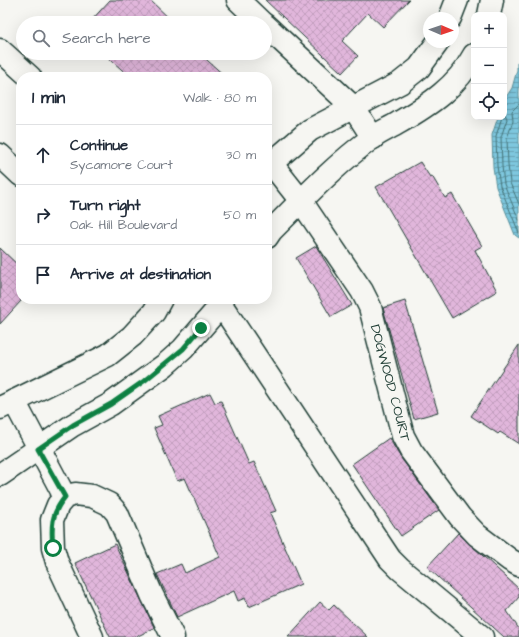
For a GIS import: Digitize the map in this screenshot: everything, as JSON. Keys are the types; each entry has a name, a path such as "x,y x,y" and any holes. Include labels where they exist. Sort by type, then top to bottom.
{"street":[{"path":"238,0 255,16"},
{"path":"452,12 457,0"},
{"path":"490,12 492,0"},
{"path":"272,32 353,107 373,138"},
{"path":"272,162 310,130 400,83 419,68 434,48"},
{"path":"0,50 24,72"},
{"path":"272,232 334,168 373,138 426,107 440,96 456,81 471,58"},
{"path":"0,155 16,170"},
{"name":"DOGWOOD COURT","path":"272,168 301,201 362,291 370,307 403,436 411,451 460,517 477,535 519,565"},
{"path":"65,497 38,449 7,405 108,355 132,336 154,312 158,304"},
{"path":"0,475 73,425 111,404 165,365 183,349 216,304"},
{"path":"218,304 390,559 482,637"},
{"path":"92,637 57,562 53,548 52,520 58,505 65,497 75,494 92,496 109,504 117,512 152,594 173,637"}],"water":[{"path":"517,62 519,63 519,238 515,235 496,187 493,167 492,135 497,120 507,120 507,96 512,88 517,70"}],"building":[{"path":"110,0 150,0 167,16 95,16"},
{"path":"265,0 409,0 383,27 368,13 342,41 358,56 342,73"},
{"path":"111,60 207,60 220,72 124,72"},
{"path":"420,162 430,177 432,176 445,198 452,194 482,246 475,250 497,291 452,318 376,187"},
{"path":"316,246 352,305 331,317 296,258"},
{"path":"0,248 16,263 16,304 18,304 0,324"},
{"path":"405,301 438,412 414,419 383,308"},
{"path":"519,345 519,444 500,432 498,434 471,416"},
{"path":"210,393 215,403 221,401 249,464 254,462 276,511 270,513 301,584 249,607 245,598 238,601 234,591 177,617 157,574 181,564 185,573 220,557 185,478 177,481 154,428 162,425 158,416"},
{"path":"389,438 401,458 439,510 401,536 352,464"},
{"path":"458,533 519,589 519,597 507,611 519,629 519,637 504,637 427,567"},
{"path":"115,544 154,627 136,637 110,637 75,563"},
{"path":"320,602 329,610 334,605 368,637 288,637"}],"route":[{"path":"53,548 52,520 58,505 65,497 38,449 73,425 111,404 144,381 183,349 201,328"}]}
